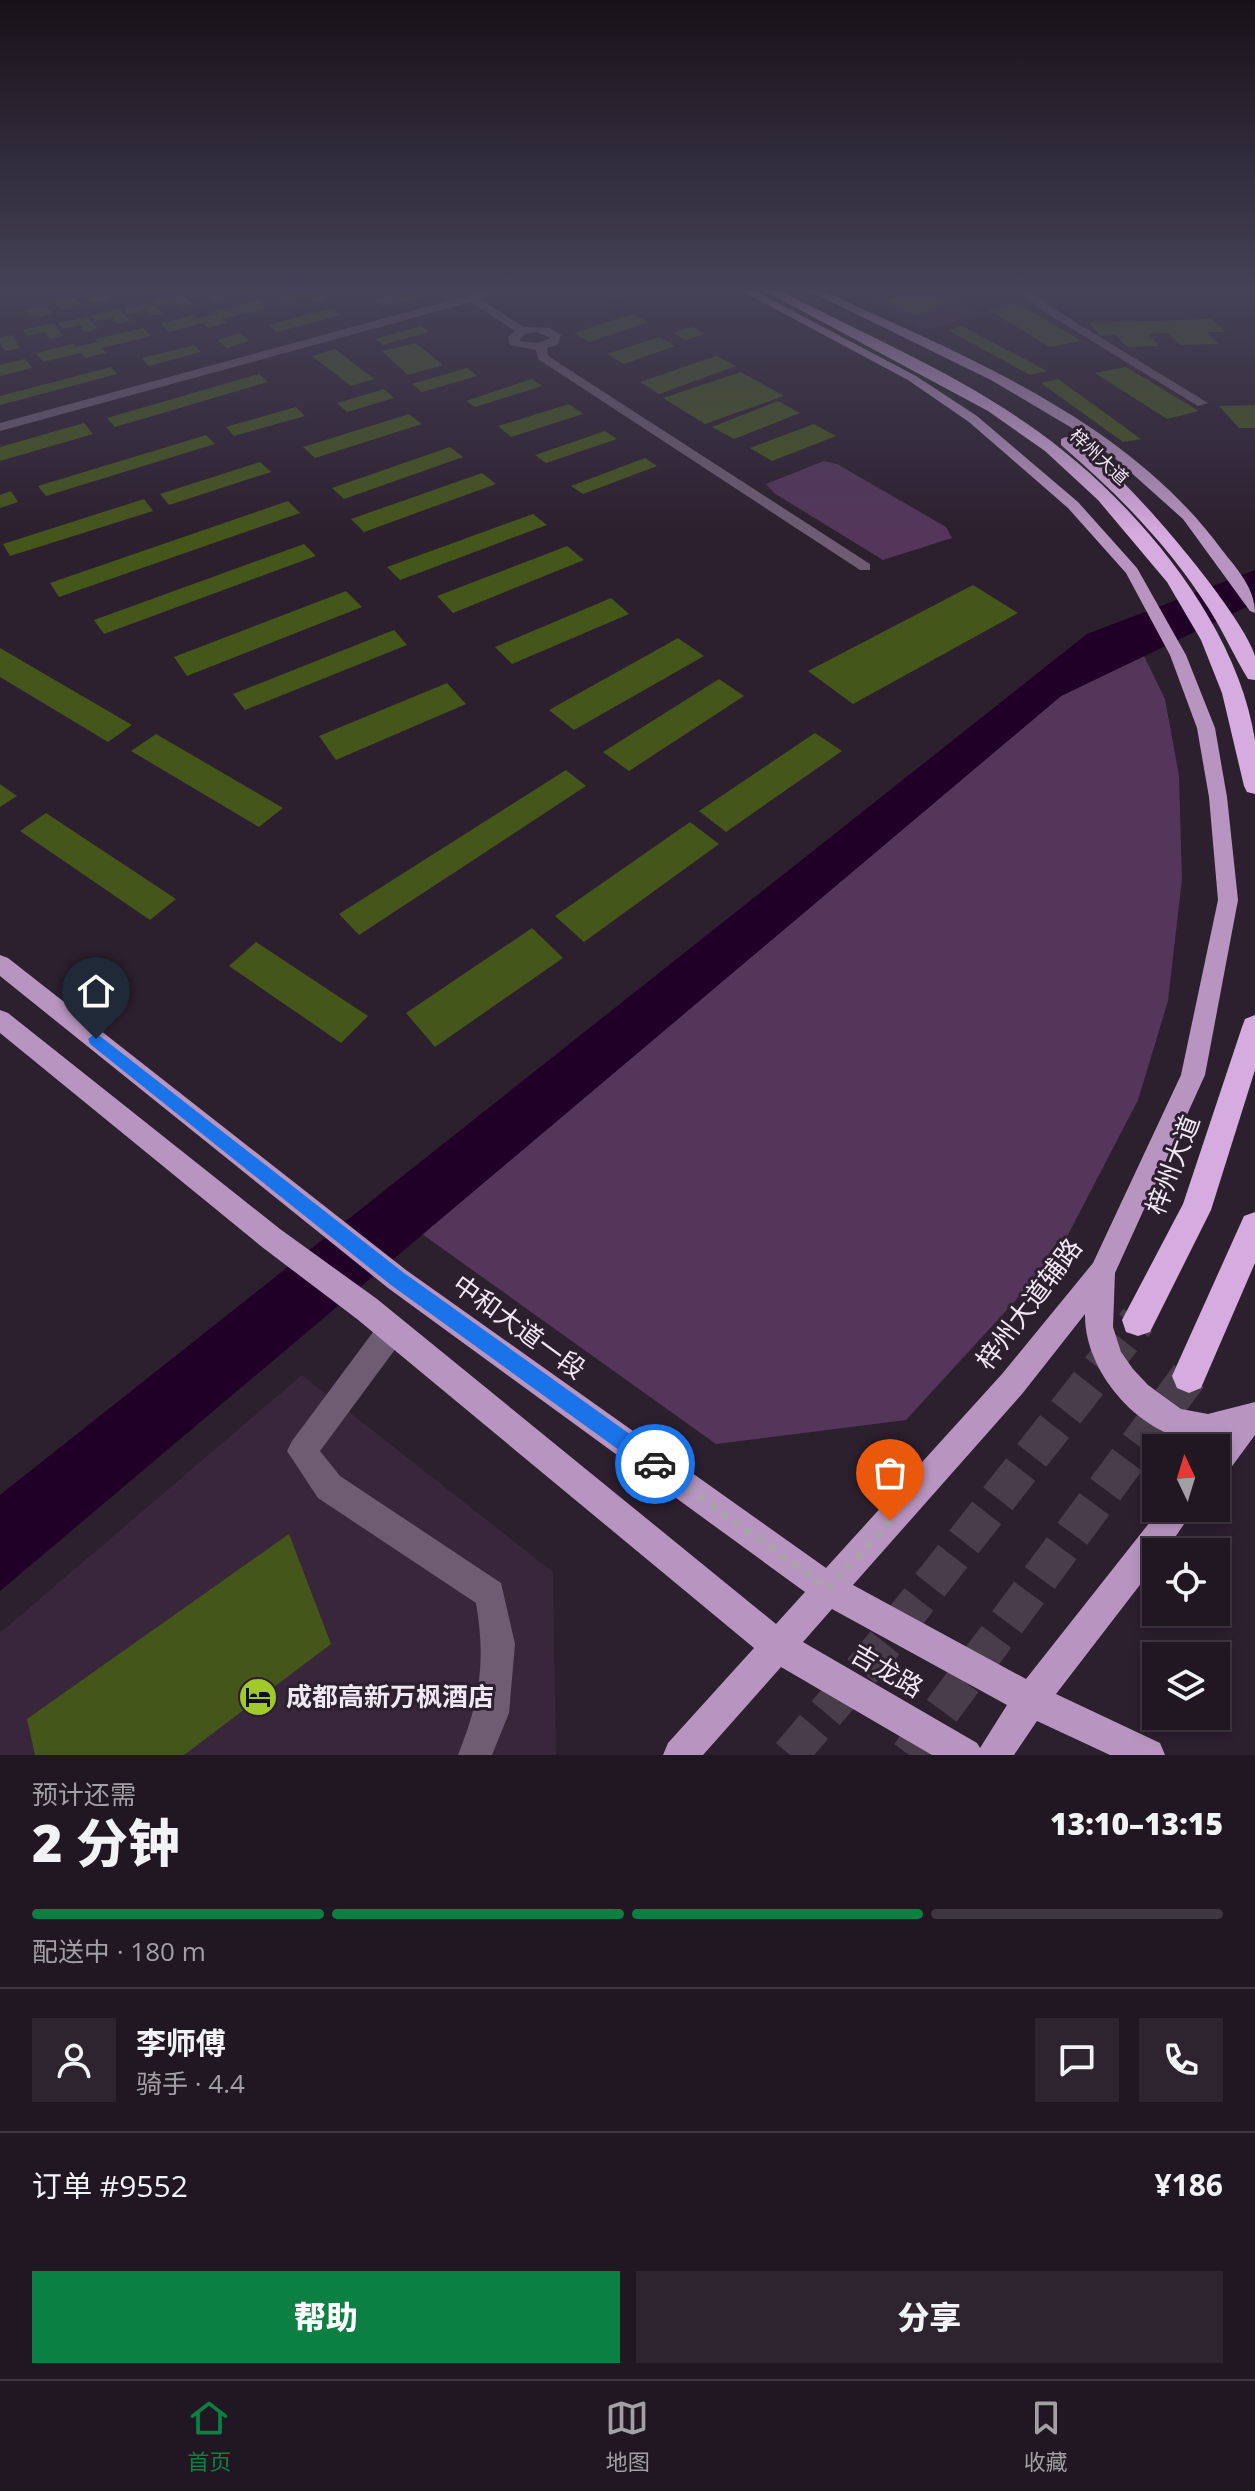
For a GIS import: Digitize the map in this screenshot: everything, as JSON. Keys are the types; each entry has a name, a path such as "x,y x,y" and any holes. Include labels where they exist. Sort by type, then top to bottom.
{"highway":[{"name":"梓州大道","path":"927,373 1023,428 1067,462 1121,516 1164,566 1211,640 1232,697 1255,786"},
{"name":"梓州大道","path":"959,373 1033,417 1109,477 1146,513 1190,565 1236,636 1255,674"},
{"name":"梓州大道","path":"1138,1320 1196,1210 1255,1027"},
{"path":"1189,1376 1255,1227"}],"main road":[{"name":"梓州大道辅路","path":"680,1755 1012,1384 1102,1272 1193,1075 1228,900 1218,797 1206,728 1178,655 1132,571 1073,505 973,419 902,373"},
{"path":"985,373 1052,408 1163,491 1220,555 1255,608"},
{"name":"中和大道一段","path":"0,964 397,1279 828,1589 1031,1700"},
{"path":"0,1020 271,1238 367,1309 776,1645"},
{"path":"1102,1272 1099,1330 1121,1380 1140,1399 1177,1421 1208,1429 1253,1413"},
{"path":"1230,1443 1253,1413"},
{"path":"994,1755 1031,1700 1169,1522"},
{"name":"吉龙路","path":"776,1645 965,1755"},
{"path":"1031,1700 1148,1755"}],"street":[{"path":"0,427 198,373"},
{"path":"566,373 865,567"},
{"path":"1152,373 1202,403"},
{"path":"392,1330 302,1451 329,1487 490,1594 499,1644 492,1713 475,1755"}],"shaded area":[{"path":"824,461 837,464 946,527 952,538 883,560 774,493 766,484"},
{"path":"1255,570 1255,603 1061,696 0,1591 0,1495 1087,634"},
{"path":"1144,656 1165,699 1179,776 1182,879 1168,1001 1138,1100 1058,1254 906,1420 716,1444 422,1234 1061,696"},
{"path":"302,1375 553,1572 556,1755 0,1755 0,1633"}],"building":[{"path":"88,373 117,374 0,405 0,396"},
{"path":"334,373 366,373 374,379 351,386"},
{"path":"450,373 473,373 477,376 422,392 412,384"},
{"path":"667,373 717,373 659,394 640,382"},
{"path":"738,373 784,396 705,424 663,398"},
{"path":"1095,373 1136,373 1199,411 1167,419"},
{"path":"259,374 268,382 115,427 107,418"},
{"path":"532,379 542,386 475,407 466,401"},
{"path":"1058,379 1141,439 1123,442 1041,383"},
{"path":"384,389 394,398 347,412 337,403"},
{"path":"778,401 800,413 734,439 712,427"},
{"path":"569,404 583,414 511,437 498,426"},
{"path":"1255,405 1255,428 1239,428 1219,406"},
{"path":"296,407 305,416 234,436 226,427"},
{"path":"409,414 422,424 315,458 303,447"},
{"path":"84,423 93,434 0,461 0,447"},
{"path":"814,424 836,436 772,461 750,448"},
{"path":"605,431 617,439 546,463 535,455"},
{"path":"206,435 215,444 46,496 38,486"},
{"path":"450,447 463,457 344,499 332,488"},
{"path":"645,458 657,466 583,494 571,486"},
{"path":"260,462 271,472 169,505 160,494"},
{"path":"482,473 496,484 364,532 351,519"},
{"path":"11,491 18,502 0,508 0,495"},
{"path":"144,499 153,511 10,556 3,544"},
{"path":"288,501 300,513 59,597 50,583"},
{"path":"533,514 547,525 400,580 387,567"},
{"path":"304,544 316,556 104,634 94,620"},
{"path":"567,546 584,560 453,613 437,596"},
{"path":"973,585 1018,613 853,704 808,671"},
{"path":"346,591 362,607 187,676 174,657"},
{"path":"611,598 629,614 512,664 495,647"},
{"path":"394,630 407,645 245,710 233,694"},
{"path":"678,638 704,656 574,730 549,710"},
{"path":"0,648 132,725 108,742 0,677"},
{"path":"719,679 744,696 629,771 603,752"},
{"path":"447,683 466,704 336,760 319,736"},
{"path":"815,733 842,751 726,832 699,811"},
{"path":"156,734 283,808 259,827 131,751"},
{"path":"566,770 586,786 359,935 339,914"},
{"path":"0,784 17,796 0,807"},
{"path":"46,813 176,899 150,920 20,831"},
{"path":"690,822 719,844 584,942 555,916"},
{"path":"532,928 563,958 435,1047 406,1013"},
{"path":"256,942 368,1016 341,1043 229,966"},
{"path":"289,1534 331,1644 184,1755 35,1755 27,1719"}],"tunnel":[{"path":"790,1755 876,1654 1138,1320"},
{"path":"909,1755 1189,1376"}],"way so far":[{"path":"655,1464 828,1589 890,1521"}],"place":[{"name":"成都高新万枫酒店","path":"258,1697"}],"route":[{"path":"96,1039 397,1279 655,1464"}]}
